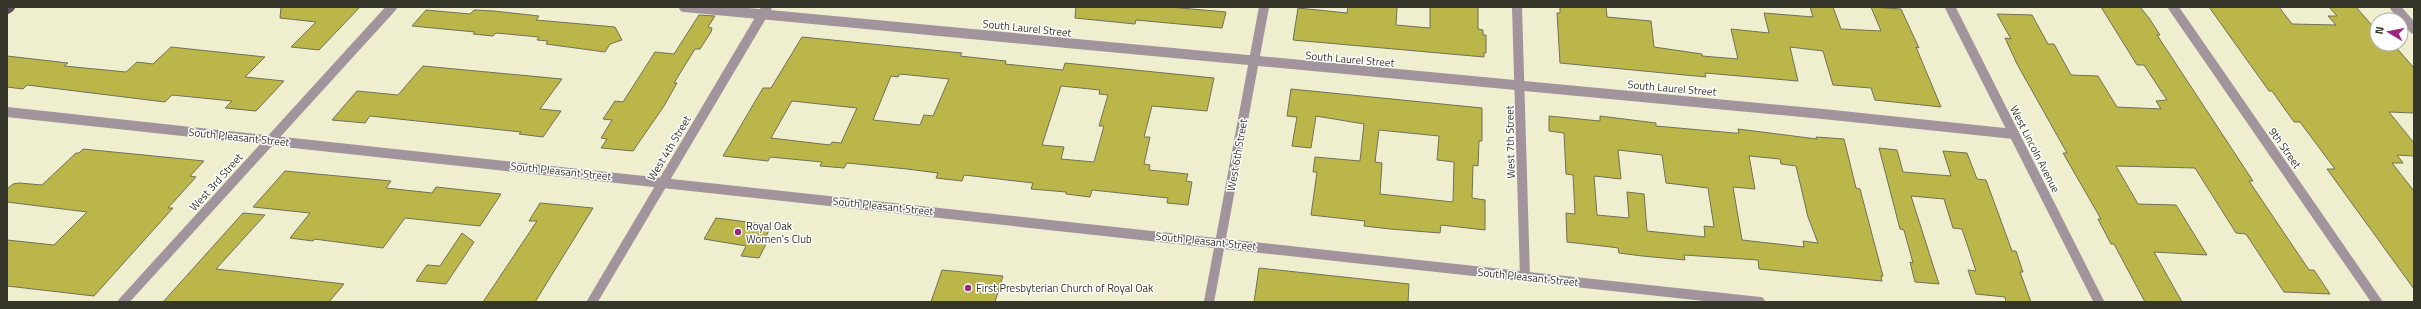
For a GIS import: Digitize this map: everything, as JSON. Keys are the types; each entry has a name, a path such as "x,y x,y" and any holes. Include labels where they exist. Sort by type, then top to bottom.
{"street":[{"name":"West 3rd Street","path":"123,302 392,7"},
{"name":"South Laurel Street","path":"684,7 765,11 1254,62 1823,114 2014,134"},
{"name":"West 6th Street","path":"1210,302 1264,7"},
{"name":"West 7th Street","path":"1517,7 1525,277"},
{"name":"West Lincoln Avenue","path":"1950,7 2099,302"},
{"name":"9th Street","path":"2173,7 2377,302"},
{"path":"2395,7 2414,29"},
{"name":"West 4th Street","path":"592,302 765,11"},
{"name":"South Pleasant Street","path":"7,112 1760,302"}],"building":[{"path":"281,7 360,7 319,50 291,47 316,22 280,18"},
{"path":"1076,7 1169,7 1226,12 1222,28 1136,20 1135,24 1075,18"},
{"path":"1348,7 1397,7 1396,25 1430,28 1430,7 1478,7 1478,29 1483,30 1483,35 1486,35 1486,53 1484,53 1484,57 1293,40 1298,8 1347,13"},
{"path":"1560,7 1606,7 1607,17 1651,21 1654,47 1702,54 1702,56 1738,59 1731,29 1769,33 1764,13 1813,17 1810,7 1833,7 1841,29 1881,31 1871,7 1901,9 1919,48 1916,47 1941,107 1875,100 1871,88 1833,85 1823,51 1790,47 1798,81 1705,73 1706,77 1560,63 1557,13 1560,13"},
{"path":"2101,7 2140,7 2149,18 2160,35 2157,35 2253,181 2249,181 2309,270 2314,270 2330,294 2284,292 2246,234 2236,233 2195,168 2116,166 2138,204 2176,205 2207,255 2154,252 2182,302 2145,302 2114,244 2111,244 2098,219 2101,219 2063,153 2067,153 2017,64 2005,38 2011,39 1997,14 2032,15 2048,44 2054,44 2071,75 2098,76 2117,107 2161,109 2156,101 2167,100 2144,65 2137,65"},
{"path":"2209,7 2279,7 2292,24 2336,25 2328,16 2337,16 2329,7 2356,7 2369,22 2369,52 2400,52 2414,68 2414,113 2389,112 2414,143 2414,156 2397,155 2403,163 2392,163 2414,191 2414,289 2327,169 2335,169 2300,122 2294,122 2272,91 2269,91"},
{"path":"426,10 470,14 474,10 494,11 539,16 536,20 615,27 622,40 610,44 605,52 546,44 548,41 537,40 539,37 496,33 493,36 473,34 475,32 412,26"},
{"path":"699,15 715,16 708,27 712,28 711,32 700,49 695,49 674,83 677,83 664,106 633,151 601,148 607,139 601,138 612,120 603,119 615,101 623,102 655,52 674,54"},
{"path":"802,37 962,53 960,56 1006,61 1005,64 1063,70 1065,63 1214,78 1207,111 1152,106 1144,137 1150,137 1144,164 1150,165 1149,170 1188,174 1186,181 1192,182 1188,205 1167,203 1168,198 1092,190 1090,197 1066,194 1066,192 1031,189 1033,183 964,175 962,181 936,178 938,173 907,169 847,163 844,168 820,166 822,162 770,157 768,161 723,156 763,88 771,88","holes":["900,74 949,79 933,116 924,115 920,125 873,120 891,76 898,77","1061,86 1100,90 1099,94 1108,95 1099,126 1104,126 1094,162 1061,159 1064,147 1042,145","792,101 857,108 841,143 832,142 830,145 771,138"]},
{"path":"171,47 265,57 245,77 284,81 256,111 225,108 232,101 172,95 165,102 27,85 23,89 7,87 7,56 68,63 64,66 126,72 137,62 153,64"},
{"path":"423,66 562,79 540,109 561,111 543,137 519,134 521,132 370,116 365,123 332,120 357,91 398,95"},
{"path":"1291,89 1482,108 1482,141 1479,141 1478,166 1473,165 1472,198 1485,200 1485,230 1441,225 1440,233 1390,229 1364,226 1365,221 1311,215 1317,172 1313,172 1315,157 1360,161 1364,124 1316,116 1311,148 1292,146 1297,117 1287,116","holes":["1379,130 1439,136 1437,160 1454,162 1453,202 1380,194 1382,163 1375,162"]},
{"path":"1549,116 1600,121 1600,116 1656,123 1656,126 1734,133 1739,133 1738,129 1817,139 1816,137 1844,139 1856,188 1860,189 1883,276 1881,276 1882,281 1759,269 1758,260 1684,255 1685,260 1642,256 1619,253 1618,248 1567,242 1566,213 1575,214 1573,175 1566,174 1564,133 1549,131","holes":["1618,150 1662,155 1666,183 1708,188 1714,227 1704,226 1705,237 1647,231 1644,194 1627,192 1629,218 1597,215 1594,176 1621,179","1749,156 1780,159 1781,164 1796,166 1808,217 1818,243 1803,241 1804,247 1742,240 1733,187 1755,189"]},
{"path":"1879,148 1897,150 1903,172 1951,176 1943,151 1967,153 1977,179 1986,180 2012,251 2016,251 2023,272 2020,272 2031,302 2006,302 2005,297 1976,294 1968,270 1976,271 1962,229 1953,228 1944,199 1911,196 1939,284 1915,282 1910,262 1913,263 1904,230 1900,229"},
{"path":"83,149 204,161 190,176 196,177 168,208 173,208 94,296 7,286 7,240 54,245 87,212 7,202 7,189 13,184 19,183 42,185 76,153 79,153"},
{"path":"285,171 391,181 386,188 432,193 436,187 501,194 480,226 405,218 383,248 314,239 313,241 290,238 310,213 253,207"},
{"path":"540,203 593,208 535,302 483,302 537,221 529,221"},
{"path":"243,213 265,215 216,269 344,284 329,302 163,302"},
{"name":"Royal Oak Women's Club","path":"716,218 772,225 764,240 768,240 759,258 741,256 746,246 704,239"},
{"path":"462,233 474,242 446,284 416,281 427,265 440,266"},
{"path":"1259,268 1409,284 1408,302 1254,302"},
{"name":"First Presbyterian Church of Royal Oak","path":"942,270 1003,276 995,302 931,302"}],"place":[{"name":"Royal Oak Women's Club","path":"738,232"},
{"name":"First Presbyterian Church of Royal Oak","path":"968,288"}]}
